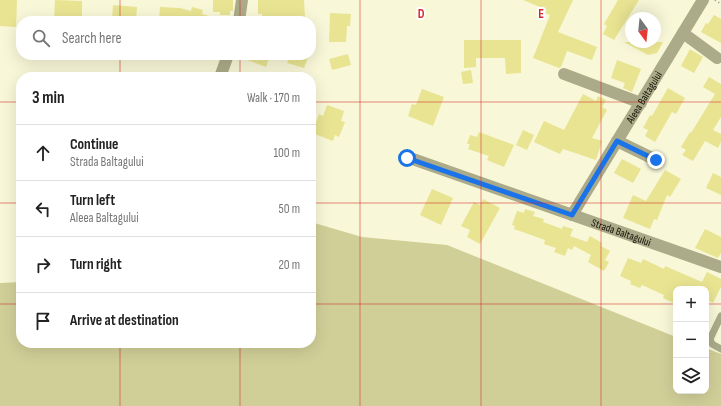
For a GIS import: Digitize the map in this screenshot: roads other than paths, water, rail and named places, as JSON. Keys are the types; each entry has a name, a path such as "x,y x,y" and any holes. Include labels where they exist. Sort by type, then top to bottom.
{"street":[{"path":"240,16 242,0"},
{"name":"Aleea Baltagului","path":"572,215 703,0"},
{"path":"683,33 717,58"},
{"path":"222,72 226,60"},
{"path":"564,74 641,103"},
{"path":"617,141 656,160"},
{"name":"Strada Baltagului","path":"407,158 721,267"}],"lane":[{"path":"721,316 710,338 712,344 721,349"}]}
